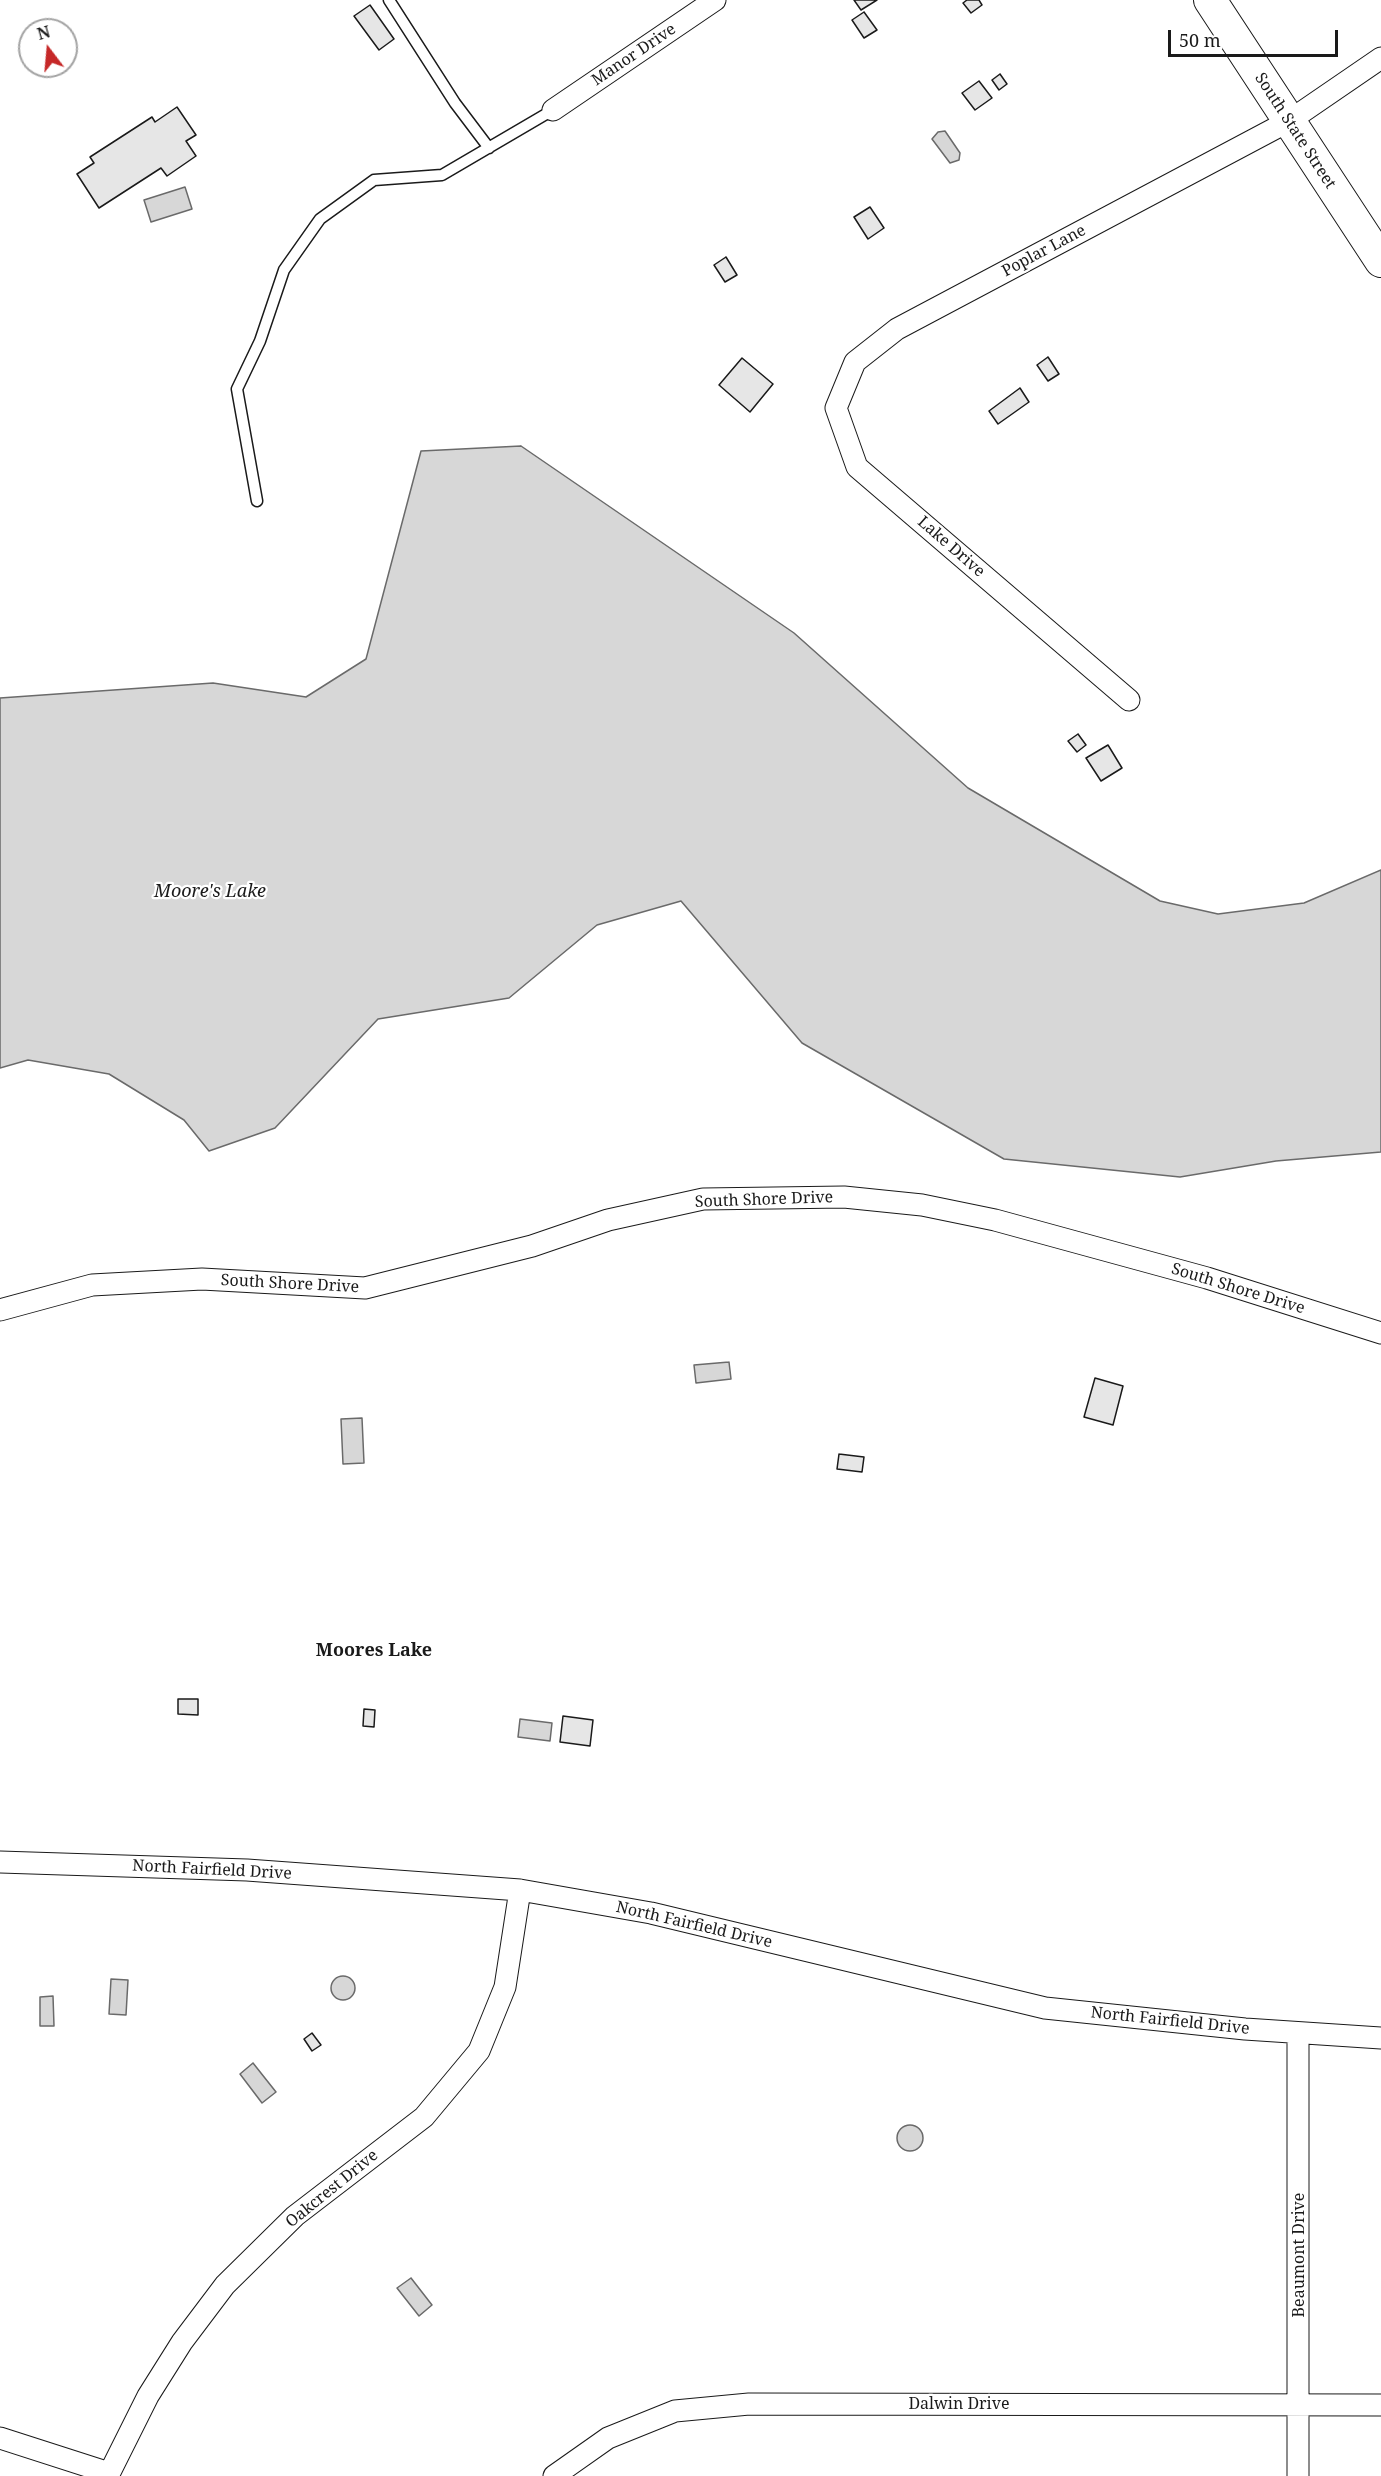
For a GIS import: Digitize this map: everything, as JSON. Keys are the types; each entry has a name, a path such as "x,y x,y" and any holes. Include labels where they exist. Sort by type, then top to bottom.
{"main road":[{"name":"South State Street","path":"1210,0 1381,261"}],"street":[{"name":"Manor Drive","path":"553,110 715,0"},
{"name":"Poplar Lane","path":"838,415 836,408 855,362 897,329 1289,121 1381,58"},
{"name":"Lake Drive","path":"838,415 857,467 1129,700"},
{"name":"South Shore Drive","path":"0,1310 92,1285 202,1279 365,1288 532,1246 608,1220 703,1199 844,1197 922,1205 995,1220 1207,1278 1381,1333"},
{"name":"North Fairfield Drive","path":"0,1862 247,1870 519,1890 651,1913 1045,2008 1298,2033 1381,2038"},
{"name":"Oakcrest Drive","path":"109,2475 148,2396 182,2342 225,2285 295,2216 424,2117 479,2051 505,1987 519,1890"},
{"name":"Beaumont Drive","path":"1298,2033 1298,2476"},
{"name":"Dalwin Drive","path":"554,2476 608,2438 675,2411 750,2404 1381,2404"},
{"path":"0,2438 109,2475"}],"lane":[{"path":"389,0 454,104 489,148"},
{"path":"257,501 237,389 260,341 284,270 320,219 374,180 442,175 553,110"}],"water":[{"path":"945,131 960,153 959,160 950,163 932,139 938,132"},
{"path":"185,187 192,209 151,222 144,200"},
{"name":"Moore's Lake","path":"521,446 794,633 968,788 1160,901 1218,914 1304,903 1381,870 1381,1152 1276,1161 1180,1177 1004,1159 802,1043 681,901 597,925 509,998 378,1019 275,1128 209,1151 184,1120 109,1074 28,1060 0,1068 0,698 213,683 306,697 366,659 421,451"},
{"path":"729,1362 731,1379 696,1383 694,1365"},
{"path":"362,1418 364,1463 343,1464 341,1419"},
{"path":"520,1719 552,1723 550,1741 518,1737"},
{"path":"343,1976 352,1979 355,1988 352,1997 343,2000 334,1997 331,1988 334,1979"},
{"path":"111,1979 128,1980 126,2015 109,2014"},
{"path":"53,1996 54,2026 40,2026 40,1997"},
{"path":"253,2063 276,2092 262,2103 240,2074"},
{"path":"910,2125 919,2129 923,2138 919,2147 910,2151 901,2147 897,2138 901,2129"},
{"path":"411,2278 432,2305 419,2316 397,2288"}],"building":[{"path":"854,0 877,0 861,10"},
{"path":"967,0 979,0 982,5 971,13 963,3"},
{"path":"370,5 394,39 379,50 354,16"},
{"path":"864,12 877,30 864,38 852,20"},
{"path":"1000,74 1007,84 999,90 992,80"},
{"path":"979,81 992,98 975,110 962,93"},
{"path":"177,107 196,135 186,141 196,156 167,176 161,168 99,208 77,174 94,163 90,157 152,117 155,122"},
{"path":"870,207 884,228 868,239 854,217"},
{"path":"726,257 737,275 725,282 714,265"},
{"path":"1048,357 1059,374 1048,381 1037,365"},
{"path":"742,358 773,384 750,412 719,385"},
{"path":"1020,388 1029,402 998,424 989,411"},
{"path":"1078,734 1086,745 1077,752 1068,741"},
{"path":"1108,745 1122,768 1101,781 1086,758"},
{"path":"1095,1378 1123,1386 1113,1425 1084,1417"},
{"path":"839,1454 864,1457 862,1472 837,1469"},
{"path":"178,1699 198,1699 198,1715 178,1714"},
{"path":"364,1709 375,1710 374,1727 363,1726"},
{"path":"563,1716 593,1720 590,1746 560,1742"},
{"path":"312,2033 321,2045 312,2051 304,2039"}],"district":[{"name":"Moores Lake","path":"374,1651"}]}
